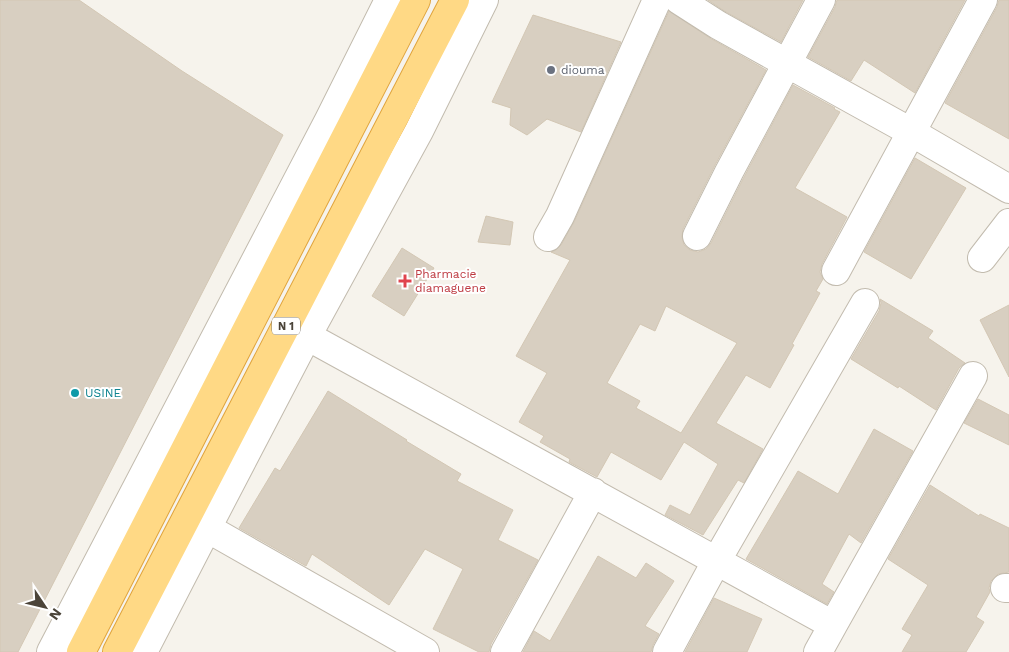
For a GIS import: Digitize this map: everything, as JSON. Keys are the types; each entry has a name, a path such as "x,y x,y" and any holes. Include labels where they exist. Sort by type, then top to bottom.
{"highway":[{"name":"N 1","path":"81,652 339,126 416,0"},
{"name":"N 1","path":"117,652 197,523 455,0"}],"street":[{"path":"51,652 339,126 389,0"},
{"path":"143,652 197,523 307,336 419,131 484,0"},
{"path":"548,237 560,216 657,0"},
{"path":"679,0 718,25 911,132 1009,189"},
{"path":"698,236 729,172 821,0"},
{"path":"836,271 983,0"},
{"path":"982,258 1009,223"},
{"path":"667,652 717,560 865,303"},
{"path":"307,336 833,625"},
{"path":"818,652 973,376"},
{"path":"506,652 593,492"},
{"path":"197,523 390,643 425,652"}],"building":[{"name":"USINE","path":"0,0 79,0 182,71 283,135 18,652 0,652"},
{"path":"708,0 803,0 781,42"},
{"path":"837,0 965,0 915,93 864,60 851,81 808,57"},
{"path":"999,0 1009,0 1009,139 945,103"},
{"path":"669,11 710,38 766,70 683,229 684,245 690,250 698,252 706,249 711,243 793,85 840,112 795,188 847,217 822,264 820,272 823,279 816,291 820,293 770,388 746,375 716,423 763,449 744,483 738,480 703,535 665,515 670,505 690,515 718,464 684,442 661,480 611,452 597,477 569,462 570,459 540,442 544,436 519,422 547,373 516,356 570,260 551,252 561,245 574,222","holes":["666,306 737,343 681,433 636,408 640,401 607,383 640,324 655,331"]},
{"name":"diouma","path":"533,15 621,42 581,132 547,119 527,135 510,125 511,108 492,102"},
{"path":"915,158 966,188 911,279 864,252"},
{"path":"486,216 513,222 510,245 478,242"},
{"path":"402,248 434,268 404,316 372,296"},
{"path":"880,299 933,331 928,338 965,363 959,368 936,410 899,386 898,388 851,359 879,311"},
{"path":"1009,305 1009,377 980,320"},
{"path":"328,391 461,474 457,481 513,510 498,540 538,560 491,644 489,652 479,652 433,629 463,569 425,549 389,605 312,554 306,566 239,528 275,468 280,471"},
{"path":"978,399 1009,415 1009,445 964,423"},
{"path":"874,429 913,451 861,543 849,534 822,584 834,592 827,604 746,559 798,471 838,494"},
{"path":"930,485 979,516 980,514 1009,528 1009,572 998,574 991,581 990,592 976,617 984,622 966,652 902,652 912,635 902,629 928,585 888,559"},
{"path":"598,556 636,578 646,563 674,581 645,626 659,634 651,652 523,652 534,631 550,641"},
{"path":"714,598 762,619 747,652 685,652"}],"place":[{"name":"diouma","path":"551,70"},
{"name":"Pharmacie diamaguene","path":"405,281"},
{"name":"USINE","path":"75,393"}]}
